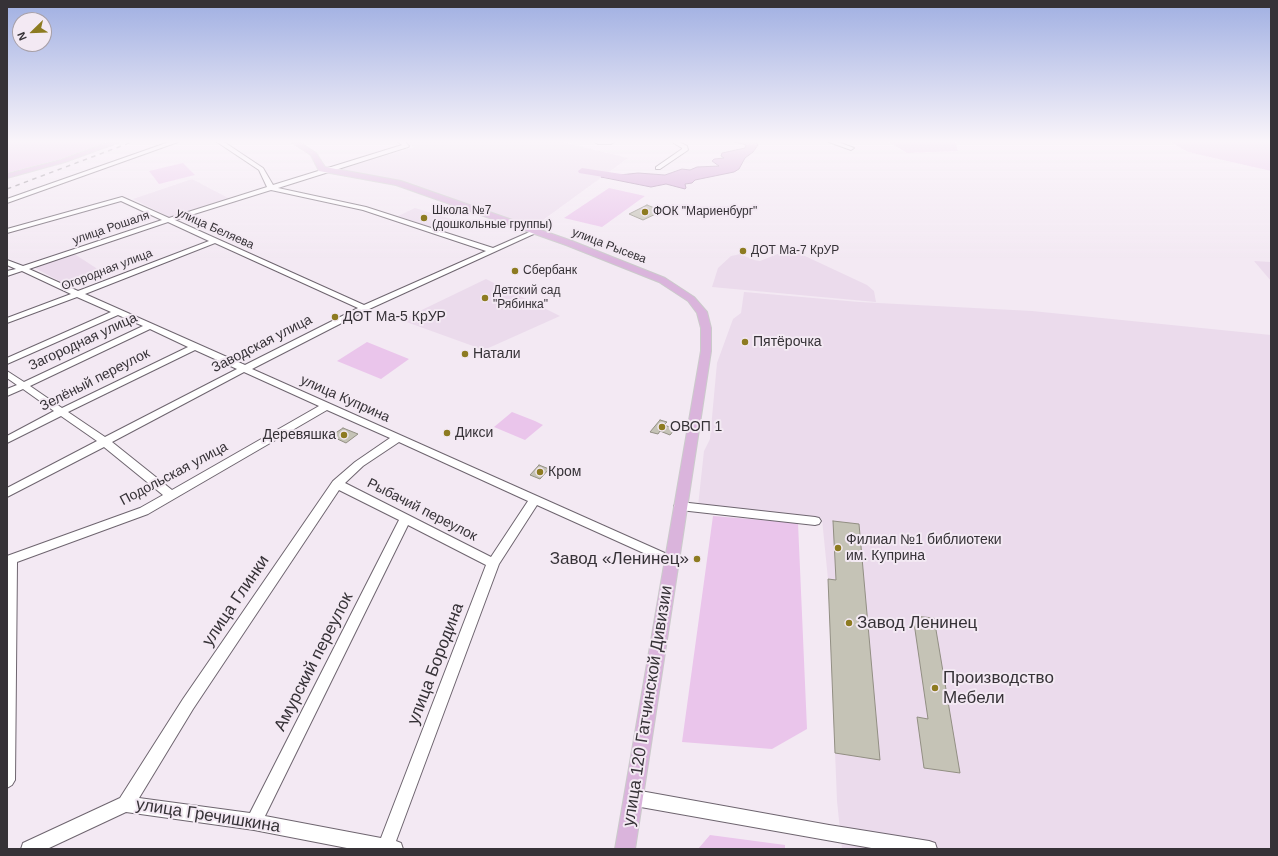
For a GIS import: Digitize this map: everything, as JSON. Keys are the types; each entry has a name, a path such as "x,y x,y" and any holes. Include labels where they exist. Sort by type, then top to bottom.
{"main road":[{"name":"улица Рысева","path":"398,182 536,231 662,280 680,290 699,306 706,328 706,342"},
{"name":"улица 120 Гатчинской Дивизии","path":"625,849 635,798 706,342"}],"street":[{"path":"7,201 61,182"},
{"path":"268,182 271,188 364,208 492,250"},
{"name":"улица Рошаля","path":"7,274 168,220 291,182"},
{"name":"улица Беляева","path":"7,231 122,199 364,308"},
{"name":"Заводская улица","path":"7,493 244,368 364,308 536,231"},
{"name":"Огородная улица","path":"7,321 215,241"},
{"name":"улица Куприна","path":"7,262 672,562"},
{"path":"7,361 118,312"},
{"name":"Загородная улица","path":"7,393 150,326"},
{"name":"Зелёный переулок","path":"7,440 62,413 78,403 195,347"},
{"path":"7,374 104,442 172,496"},
{"name":"Подольская улица","path":"9,560 144,511 326,406"},
{"name":"улица Глинки","path":"126,804 188,704 337,484 360,464 398,438"},
{"name":"Рыбачий переулок","path":"337,484 493,563"},
{"name":"улица Бородина","path":"389,848 493,563 534,500"},
{"path":"680,506 815,521"},
{"name":"Амурский переулок","path":"254,822 405,519"},
{"path":"7,780 9,560"},
{"path":"635,798 829,833 929,849"},
{"name":"улица Гречишкина","path":"29,849 126,804 254,822 389,848"}],"shaded area":[{"path":"157,182 167,182 159,184"},
{"path":"183,182 198,182 230,199 171,218 133,199"},
{"path":"402,182 595,182 532,228"},
{"path":"626,182 693,182 685,184 685,189 666,184 651,187"},
{"path":"609,188 645,196 602,227 564,218"},
{"name":"Школа №7 (дошкольные группы)","path":"415,208 451,219 433,228 398,216"},
{"path":"790,249 867,285 874,291 876,302 712,287 718,268 731,256 740,254 760,261"},
{"path":"73,253 99,270 63,283 33,267"},
{"path":"1254,261 1271,262 1271,281"},
{"name":"Детский сад \"Рябинка\"","path":"486,279 560,316 484,350 401,320"},
{"path":"744,292 859,302 1032,311 1271,335 1271,849 842,849 837,801 828,579 822,519 698,506 704,451 710,439 717,363 733,319 741,313"},
{"path":"367,342 409,359 381,379 337,361"},
{"path":"512,412 543,425 525,440 494,427"},
{"path":"713,516 798,523 807,729 772,749 682,742"},
{"path":"710,835 785,845 785,849 698,849"}],"building":[{"name":"ФОК \"Мариенбург\"","path":"647,205 662,211 643,220 629,214"},
{"name":"ОВОП 1","path":"660,420 667,422 664,425 675,429 670,435 660,431 658,434 650,432"},
{"name":"Деревяшка","path":"343,428 358,434 346,443 331,436"},
{"name":"Кром","path":"539,465 549,469 540,479 530,475"},
{"name":"Завод Ленинец","path":"833,521 859,524 880,760 835,753 828,579 836,580"},
{"name":"Производство Мебели","path":"913,616 934,618 960,773 924,768 917,717 928,719"}],"railway":[{"path":"7,189 26,182"}],"place":[{"name":"ФОК \"Мариенбург\"","path":"645,212"},
{"name":"Школа №7 (дошкольные группы)","path":"424,218"},
{"name":"ДОТ Ма-7 КрУР","path":"743,251"},
{"name":"Сбербанк","path":"515,271"},
{"name":"Детский сад \"Рябинка\"","path":"485,298"},
{"name":"ДОТ Ма-5 КрУР","path":"335,317"},
{"name":"Пятёрочка","path":"745,342"},
{"name":"Натали","path":"465,354"},
{"name":"ОВОП 1","path":"662,427"},
{"name":"Дикси","path":"447,433"},
{"name":"Деревяшка","path":"344,435"},
{"name":"Кром","path":"540,472"},
{"name":"Филиал №1 библиотеки им. Куприна","path":"838,548"},
{"name":"Завод «Ленинец»","path":"697,559"},
{"name":"Завод Ленинец","path":"849,623"},
{"name":"Производство Мебели","path":"935,688"}]}
